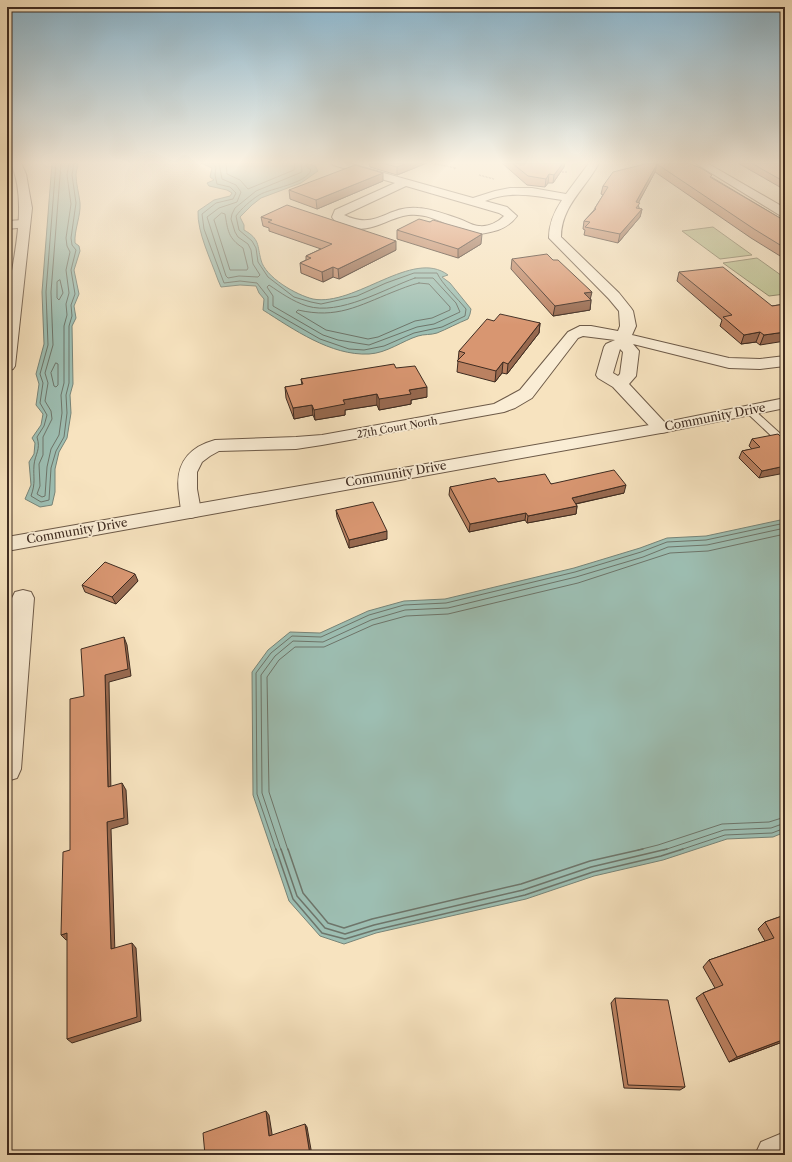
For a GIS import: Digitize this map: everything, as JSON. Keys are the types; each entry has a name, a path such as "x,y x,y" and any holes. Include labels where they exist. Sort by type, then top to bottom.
{"street":[{"path":"7,366 24,217"},
{"path":"339,217 362,225 371,226 390,217"},
{"path":"436,217 477,230 486,230 508,220 510,217"},
{"path":"559,217 554,230 555,238 614,296 626,311 628,326 623,340 612,348 604,375 619,383 661,428"},
{"path":"7,225 23,224"},
{"name":"27th Court North","path":"191,511 186,476 189,467 195,458 204,451 215,446 296,443 322,440 498,408 514,402 526,394 573,335 580,331 591,331 623,340 729,363 760,364 785,361"},
{"path":"619,383 628,376 631,351 623,340"},
{"name":"Community Drive","path":"7,544 661,428 785,403"},
{"path":"7,769 23,598"},
{"path":"774,1155 785,1151"}],"lane":[{"path":"749,410 785,443"}],"green space":[{"path":"713,227 752,255 720,259 682,231"},
{"path":"757,258 785,278 785,294 769,296 723,263"}],"water":[{"path":"48,217 79,217 75,243 79,246 80,251 74,270 79,294 74,306 76,318 72,326 73,384 70,395 71,413 67,438 59,452 55,469 55,492 52,505 40,507 25,499 31,485 29,462 34,454 35,443 32,438 41,425 43,414 36,405 39,384 36,374 44,344 42,292"},
{"path":"198,217 240,217 244,225 244,230 253,236 257,243 261,260 268,273 282,284 306,297 313,299 329,299 347,295 401,273 418,268 434,269 448,275 442,277 450,283 471,309 470,314 468,319 437,333 418,336 376,353 369,354 341,351 313,340 263,310 264,299 256,286 240,285 221,287 208,255"},
{"path":"785,519 785,832 773,837 727,839 663,860 594,876 526,899 376,933 344,944 320,936 289,901 253,795 252,672 268,650 290,632 320,633 368,611 404,601 445,599 574,568 640,548 667,538 706,536"}],"building":[{"path":"262,217 324,217 396,241 338,269 333,267 322,272 300,263 311,258 306,256 332,244 268,222 272,220"},
{"path":"588,217 635,217 620,234 585,227 590,222 584,221"},
{"path":"736,217 779,217 785,221 785,248"},
{"path":"419,219 430,222 433,220 482,234 458,249 397,230"},
{"path":"547,254 553,260 558,260 592,292 584,293 591,300 555,306 512,259"},
{"path":"723,267 772,306 785,304 785,332 764,335 760,332 744,335 723,317 732,315 679,272"},
{"path":"500,314 540,323 508,364 503,362 496,371 457,361 465,353 459,351 487,319 494,321"},
{"path":"394,364 396,368 415,366 427,387 409,390 411,394 379,399 377,394 343,400 345,404 314,410 312,405 293,408 285,387 303,384 301,379"},
{"path":"778,434 785,440 785,466 762,471 742,451 760,447 752,439"},
{"path":"614,470 626,485 572,498 577,506 528,516 526,513 470,524 450,487 495,478 498,482 545,474 551,484"},
{"path":"373,502 387,531 349,540 336,510"},
{"path":"105,562 135,574 112,597 82,585"},
{"path":"124,637 128,669 105,675 108,787 122,783 124,818 107,822 111,949 132,943 137,1017 67,1039 67,933 61,935 63,852 70,850 70,699 84,696 81,649"},
{"path":"785,915 785,1039 737,1057 703,993 723,985 709,960 774,938 765,922"},
{"path":"615,998 668,1000 685,1087 628,1085"},
{"path":"266,1111 269,1136 305,1124 310,1155 205,1155 203,1133"}]}
